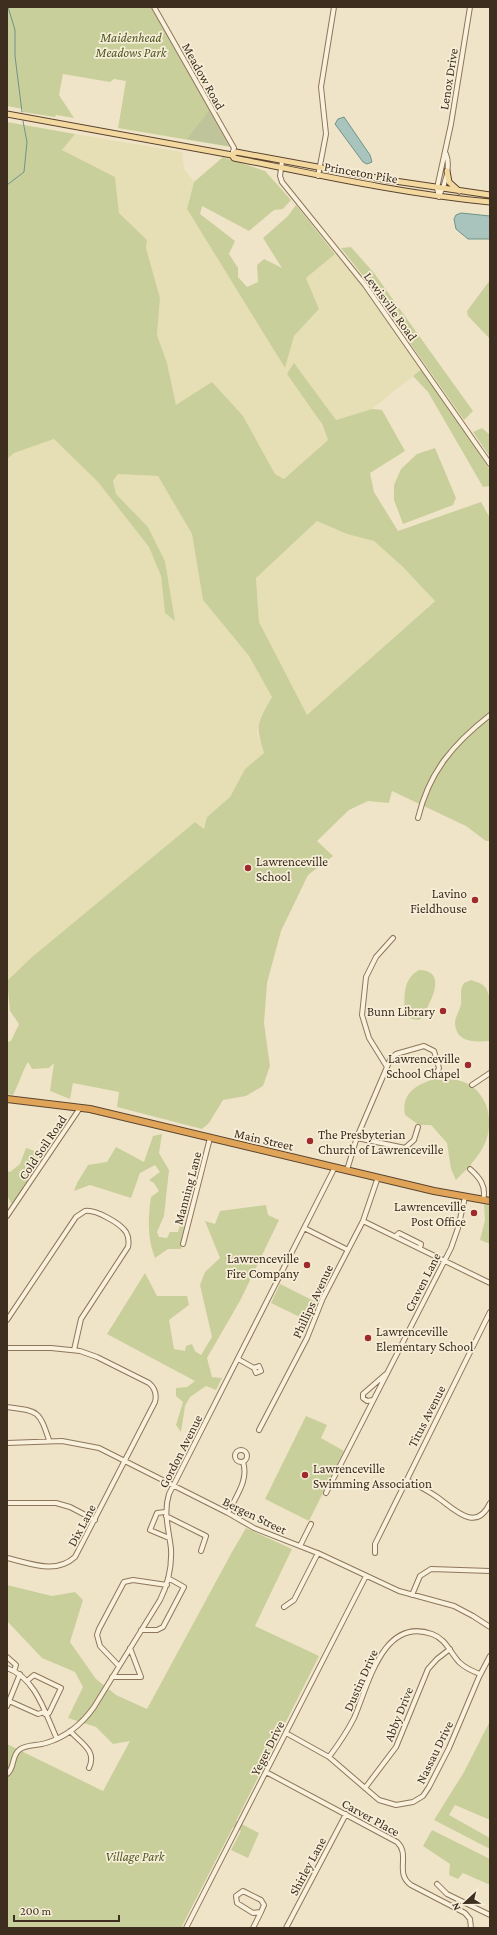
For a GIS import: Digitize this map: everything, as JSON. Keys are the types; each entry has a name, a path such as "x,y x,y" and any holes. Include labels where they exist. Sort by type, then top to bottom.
{"highway":[{"name":"Main Street","path":"7,1099 80,1108 490,1202"}],"main road":[{"name":"Princeton Pike","path":"7,114 232,155 234,158 318,176 439,197 490,202"},
{"name":"Princeton Pike","path":"232,155 236,152 320,168 490,195"},
{"path":"447,171 449,182 459,191"}],"street":[{"name":"Meadow Road","path":"154,7 234,148 232,155"},
{"path":"318,176 326,134 321,87 334,7"},
{"name":"Lenox Drive","path":"439,197 443,157 446,154 470,7"},
{"name":"Lenox Drive","path":"440,188 447,171 448,160 446,154"},
{"path":"280,169 282,161"},
{"name":"Lewisville Road","path":"280,169 282,182 365,285 490,464"},
{"path":"418,818 422,801 442,761 466,735 490,715"},
{"path":"387,1067 370,1038 362,1015 366,977 376,957 393,938"},
{"path":"347,1170 356,1138 391,1058 396,1054 424,1046 434,1050 439,1068 435,1077"},
{"path":"472,1085 490,1073"},
{"name":"Cold Soil Road","path":"7,1216 80,1108"},
{"path":"356,1138 405,1148 414,1140 418,1128"},
{"name":"Manning Lane","path":"183,1244 210,1138"},
{"name":"Gordon Avenue","path":"7,1774 11,1770 15,1756 20,1750 57,1739 70,1731 89,1714 160,1600 168,1578 171,1560 166,1514 167,1500 173,1485 335,1167"},
{"path":"470,1168 480,1178 484,1190 483,1200"},
{"name":"Phillips Avenue","path":"259,1430 307,1338 323,1298 363,1221 378,1177"},
{"name":"Craven Lane","path":"326,1493 445,1260 458,1228 464,1197"},
{"path":"7,1320 76,1217 85,1211 96,1211 123,1228 127,1235 128,1248 84,1314 79,1325 74,1350 51,1348 7,1348"},
{"path":"363,1221 490,1283"},
{"path":"304,1228 348,1250"},
{"name":"Titus Avenue","path":"375,1553 375,1544 490,1312"},
{"name":"Dix Lane","path":"7,1558 46,1567 62,1565 71,1560 78,1552 155,1402 156,1395 154,1388 149,1383 97,1357 74,1350"},
{"path":"238,1359 254,1368"},
{"name":"Craven Lane","path":"373,1400 369,1402 364,1400 362,1396 364,1392 387,1372"},
{"path":"7,1407 28,1410 36,1413 43,1422 49,1440"},
{"name":"Bergen Street","path":"7,1443 49,1440 87,1445 108,1452 228,1512 254,1528 318,1553 366,1576 412,1595 454,1606 490,1627"},
{"path":"228,1512 245,1478 246,1471 243,1462"},
{"path":"407,1480 437,1497 463,1517 471,1518 479,1516 486,1511 490,1503"},
{"path":"7,1503 56,1503 70,1507 95,1520"},
{"path":"169,1538 150,1530 157,1514 166,1514 206,1536 201,1551"},
{"path":"300,1546 311,1524"},
{"path":"284,1607 294,1600 318,1553"},
{"path":"412,1595 420,1576 431,1569 490,1571"},
{"name":"Yeger Drive","path":"186,1928 366,1576"},
{"path":"141,1630 157,1630 163,1626 184,1587 168,1578"},
{"path":"119,1666 100,1646 97,1635 121,1585 130,1580 166,1585"},
{"name":"Dustin Drive","path":"329,1757 347,1732 380,1656 391,1642 408,1633 426,1632 440,1638 462,1665 480,1674"},
{"path":"112,1677 141,1677 130,1648"},
{"name":"Abby Drive","path":"365,1788 396,1746 428,1669 437,1659 450,1649"},
{"name":"Nassau Drive","path":"286,1733 329,1757 379,1800 390,1805 407,1804 422,1796 430,1787 449,1748 480,1674 490,1656"},
{"path":"7,1657 16,1665 14,1671"},
{"path":"7,1668 20,1674 27,1680 34,1691 57,1739"},
{"path":"7,1706 20,1674"},
{"path":"9,1701 38,1714 49,1713 61,1688 34,1675 27,1680"},
{"path":"70,1731 92,1755 92,1761 89,1768"},
{"name":"Carver Place","path":"266,1772 397,1842 403,1852 401,1870 410,1886 465,1913 470,1919 471,1928"},
{"name":"Shirley Lane","path":"286,1928 346,1814"},
{"path":"437,1884 447,1894 490,1915"},
{"path":"253,1928 261,1912 264,1905 261,1900 246,1892 238,1894 236,1901 239,1905 253,1913 261,1912"}],"shaded area":[{"path":"75,134 182,152 184,169 194,182 187,209 285,368 294,336 319,309 306,278 337,252 423,368 372,409 336,420 294,364 328,440 284,479 275,474 243,416 176,405 167,363 157,335 160,298 146,248 147,240 119,213 115,177 62,150"},
{"path":"54,439 98,482 149,547 161,576 165,613 175,620 165,561 148,527 116,494 113,481 118,474 158,476 192,534 203,600 249,656 272,697 260,717 257,733 264,753 245,769 230,797 207,817 204,829 195,822 32,957 7,981 7,459 14,453"},
{"path":"317,521 347,534 374,541 403,567 435,600 307,716 259,622 256,577"}],"green space":[{"name":"Maidenhead Meadows Park","path":"7,7 153,7 231,147 118,128 126,81 114,79 110,82 63,74 59,95 74,118 56,115 55,117 23,112 23,109 7,106"},
{"path":"209,111 229,146 187,139"},
{"path":"7,122 75,134 62,150 115,177 119,213 147,240 146,248 160,298 157,335 167,363 176,405 212,382 243,416 275,474 284,479 328,440 322,424 287,374 294,363 336,420 372,409 382,410 405,451 370,473 374,492 398,531 481,502 490,518 490,841 486,841 466,826 392,791 389,803 368,801 349,810 317,841 333,856 308,875 281,931 267,983 264,1023 270,1066 263,1086 246,1096 223,1100 209,1123 202,1129 117,1107 119,1092 73,1083 70,1099 50,1091 54,1063 49,1068 32,1069 28,1062 13,1095 7,1094 7,1042 11,1041 19,1024 10,1011 7,981 32,957 195,822 204,829 207,817 230,797 245,769 264,753 259,736 259,724 272,697 249,656 203,600 192,534 158,476 118,474 113,481 116,494 148,527 165,561 175,621 165,613 161,576 149,547 98,482 54,439 14,453 7,459","holes":["317,521 347,534 374,541 403,567 435,601 307,715 259,622 256,578"]},
{"path":"223,157 265,171 291,200 283,209 274,210 249,231 202,206 200,214 235,241 229,254 238,268 238,277 247,287 258,282 257,265 264,259 282,268 263,238 288,216 296,205 335,254 306,278 319,309 294,336 285,368 187,209 194,182"},
{"path":"351,247 374,273 473,411 464,420 363,276 341,248"},
{"path":"490,280 490,339 468,316 467,311"},
{"path":"423,368 490,470 490,486 483,487 428,392 413,376"},
{"path":"482,428 490,435 490,457 473,432"},
{"path":"435,448 456,498 453,505 403,524 394,500 394,485 401,469 417,454"},
{"path":"419,970 431,973 434,977 435,987 426,1013 419,1020 412,1019 405,1015 404,1002 407,984 413,974"},
{"path":"471,980 482,984 488,991 491,1013 489,1041 467,1040 463,1038 456,1030 455,1021 461,1004 462,988 464,983"},
{"path":"435,1079 457,1080 467,1083 481,1095 488,1112 489,1122 486,1141 473,1162 456,1180 451,1169 447,1143 431,1125 419,1125 405,1115 405,1101 411,1091 428,1081"},
{"path":"162,1134 159,1153 169,1170 164,1216 157,1232 159,1237 167,1238 170,1232 178,1232 180,1225 186,1227 181,1249 168,1249 155,1258 149,1235 149,1212 151,1197 159,1191 154,1183 149,1180 160,1172 155,1165 140,1173 131,1198 90,1185 74,1191 88,1165 107,1162 116,1147 144,1162 153,1136"},
{"path":"26,1148 44,1154 12,1205 7,1195 7,1171 10,1172 20,1164"},
{"path":"484,1204 490,1206 490,1244 480,1240 485,1220"},
{"path":"266,1205 268,1215 279,1220 241,1299 207,1358 212,1377 222,1378 216,1390 206,1386 190,1397 185,1406 181,1432 176,1425 183,1402 176,1396 176,1388 187,1387 195,1381 107,1334 145,1273 157,1296 187,1296 189,1305 169,1320 174,1349 185,1351 186,1346 192,1344 195,1351 201,1355 212,1337 200,1285 205,1272 220,1258 205,1221 215,1224 220,1211"},
{"path":"280,1284 318,1303 312,1316 302,1318 271,1303"},
{"name":"Lawrenceville Swimming Association","path":"306,1416 327,1425 321,1438 344,1451 309,1521 265,1499"},
{"name":"Village Park","path":"246,1528 292,1549 255,1626 319,1656 236,1821 259,1833 248,1858 231,1850 241,1831 233,1827 181,1928 7,1928 7,1744 103,1791 130,1741 113,1744 96,1727 68,1718 83,1687 75,1672 42,1658 7,1621 7,1585 52,1596 75,1592 83,1600 70,1642 96,1679 116,1695 147,1709"},
{"path":"490,1721 490,1820 455,1805 449,1815 490,1838 490,1849 434,1820 464,1772"},
{"path":"432,1830 490,1859 490,1885 463,1873 458,1879 449,1875 450,1864 423,1846"}],"water":[{"path":"344,117 370,155 372,162 367,164 363,162 335,124 338,119"},
{"path":"461,213 490,216 490,239 468,239 456,229 454,219 456,215"}],"waterway":[{"path":"8,7 15,30 15,56 22,112"},
{"path":"7,185 24,172 27,142 23,121"}],"place":[{"name":"Lawrenceville School","path":"248,868"},
{"name":"Lavino Fieldhouse","path":"475,900"},
{"name":"Bunn Library","path":"443,1011"},
{"name":"Lawrenceville School Chapel","path":"468,1065"},
{"name":"The Presbyterian Church of Lawrenceville","path":"310,1141"},
{"name":"Lawrenceville Post Office","path":"474,1213"},
{"name":"Lawrenceville Fire Company","path":"307,1265"},
{"name":"Lawrenceville Elementary School","path":"368,1338"},
{"name":"Lawrenceville Swimming Association","path":"305,1475"}]}
